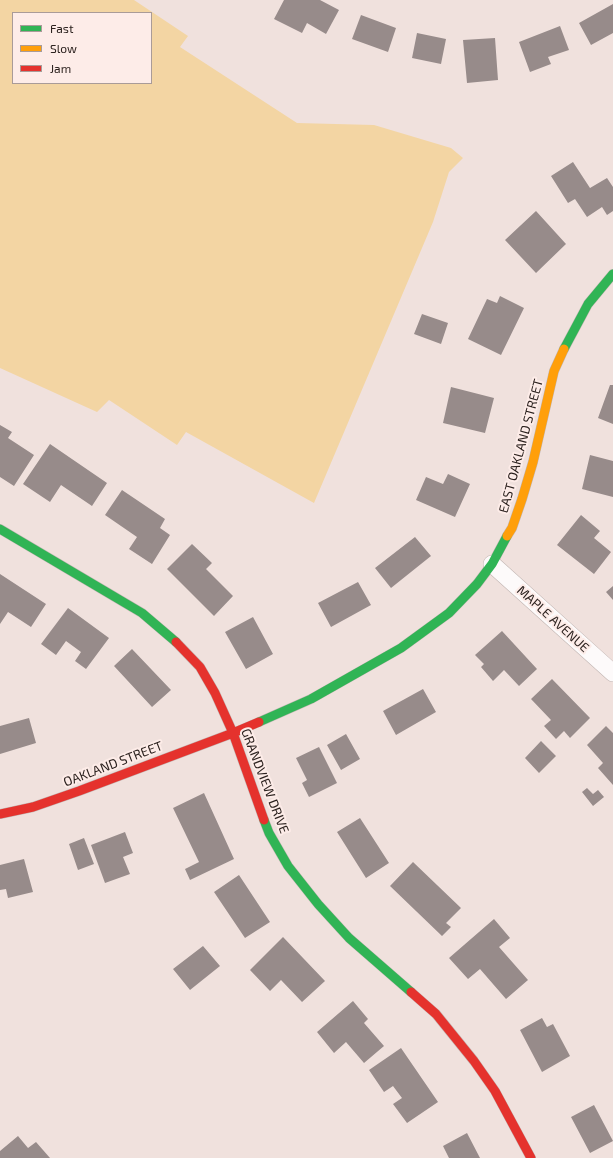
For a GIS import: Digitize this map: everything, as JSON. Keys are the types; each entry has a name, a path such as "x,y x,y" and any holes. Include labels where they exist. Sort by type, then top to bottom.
{"street":[{"name":"EAST OAKLAND STREET","path":"233,733 311,699 401,648 449,613 477,584 492,564 512,528 533,462 554,371 571,334 588,304 613,274"},
{"name":"GRANDVIEW DRIVE","path":"0,529 142,614 173,639 200,668 216,693 233,733 269,833 288,866 318,904 349,938 436,1014 474,1061 495,1091 531,1158"},
{"name":"MAPLE AVENUE","path":"492,564 613,673"},
{"name":"OAKLAND STREET","path":"0,814 40,805 233,733"}],"shaded area":[{"path":"0,0 134,0 152,12 188,36 180,47 297,123 374,125 451,148 463,158 449,172 433,222 314,503 186,432 177,445 109,400 97,412 0,368"}],"building":[{"path":"284,0 320,0 339,10 326,34 307,23 302,33 274,19"},
{"path":"613,4 613,33 591,45 579,23"},
{"path":"361,15 396,28 388,52 352,39"},
{"path":"560,26 569,50 548,57 551,64 530,72 519,42"},
{"path":"417,33 446,39 441,64 412,58"},
{"path":"495,38 498,80 467,83 463,40"},
{"path":"573,162 590,188 607,178 613,187 613,211 607,215 602,207 587,217 575,199 568,203 551,176"},
{"path":"536,211 566,244 536,273 505,240"},
{"path":"500,296 524,308 501,355 468,339 487,299 497,303"},
{"path":"422,314 448,323 441,344 414,334"},
{"path":"610,385 613,385 613,424 598,418"},
{"path":"451,387 494,398 485,433 443,423"},
{"path":"0,425 12,432 8,438 34,455 14,486 0,477"},
{"path":"50,444 107,483 92,506 61,485 50,502 23,484"},
{"path":"590,455 613,461 613,497 582,489"},
{"path":"448,474 470,484 455,517 416,500 426,477 443,484"},
{"path":"122,490 165,519 160,528 170,535 152,564 129,549 137,537 105,515"},
{"path":"581,515 600,531 594,538 611,552 594,574 557,545"},
{"path":"415,537 431,556 391,588 375,568"},
{"path":"192,544 212,563 206,569 233,596 214,616 167,569"},
{"path":"0,574 46,604 31,627 8,612 0,624"},
{"path":"358,582 371,605 331,627 318,603"},
{"path":"613,586 613,600 606,592"},
{"path":"68,608 109,638 86,669 75,661 81,652 66,641 56,655 41,644"},
{"path":"253,617 273,654 246,669 225,632"},
{"path":"502,631 537,669 519,686 504,670 493,681 481,667 484,664 475,655"},
{"path":"132,649 171,690 152,707 114,666"},
{"path":"552,679 590,718 570,738 564,731 556,739 544,726 551,720 531,699"},
{"path":"423,689 436,712 396,735 383,711"},
{"path":"29,718 36,743 0,754 0,726"},
{"path":"606,726 613,733 613,785 598,768 603,763 587,745"},
{"path":"346,734 360,759 341,770 327,745"},
{"path":"541,741 556,756 539,773 525,758"},
{"path":"319,747 337,783 309,797 302,783 307,780 296,758"},
{"path":"587,788 593,794 598,790 604,797 593,806 582,792"},
{"path":"204,793 234,859 190,880 185,869 199,862 173,808"},
{"path":"360,818 389,863 366,878 337,832"},
{"path":"125,832 133,853 123,857 130,874 105,883 91,845"},
{"path":"84,838 94,864 78,870 69,844"},
{"path":"24,859 33,892 8,898 6,889 0,890 0,865"},
{"path":"413,862 461,908 446,923 451,927 442,936 390,886"},
{"path":"239,875 270,922 245,938 214,892"},
{"path":"494,919 510,938 499,947 528,980 506,999 480,969 468,979 449,958"},
{"path":"283,937 325,981 302,1002 281,980 270,991 250,970"},
{"path":"203,946 220,966 190,990 173,969"},
{"path":"353,1001 368,1019 364,1023 384,1046 364,1063 346,1042 334,1053 317,1032"},
{"path":"542,1018 547,1027 553,1024 570,1056 542,1072 520,1030"},
{"path":"401,1048 438,1102 407,1123 393,1104 402,1098 393,1086 384,1092 369,1070"},
{"path":"594,1105 613,1141 590,1153 571,1117"},
{"path":"467,1133 480,1158 449,1158 443,1146"},
{"path":"18,1136 28,1148 36,1142 50,1158 0,1158 0,1151"}],"traffic: fast":[{"path":"564,349 588,304 613,274"},
{"path":"0,529 142,613 176,642"},
{"path":"259,722 311,699 401,648 449,613 477,584 492,564 507,536"},
{"path":"264,820 269,833 288,866 318,904 349,938 411,992"}],"traffic: slow":[{"path":"507,536 512,528 522,499 533,462 554,371 564,349"}],"traffic: jam":[{"path":"176,642 200,667 215,693 233,733 264,820"},
{"path":"0,814 33,807 79,791 259,722"},
{"path":"411,992 436,1014 474,1061 495,1091 531,1158"}]}
